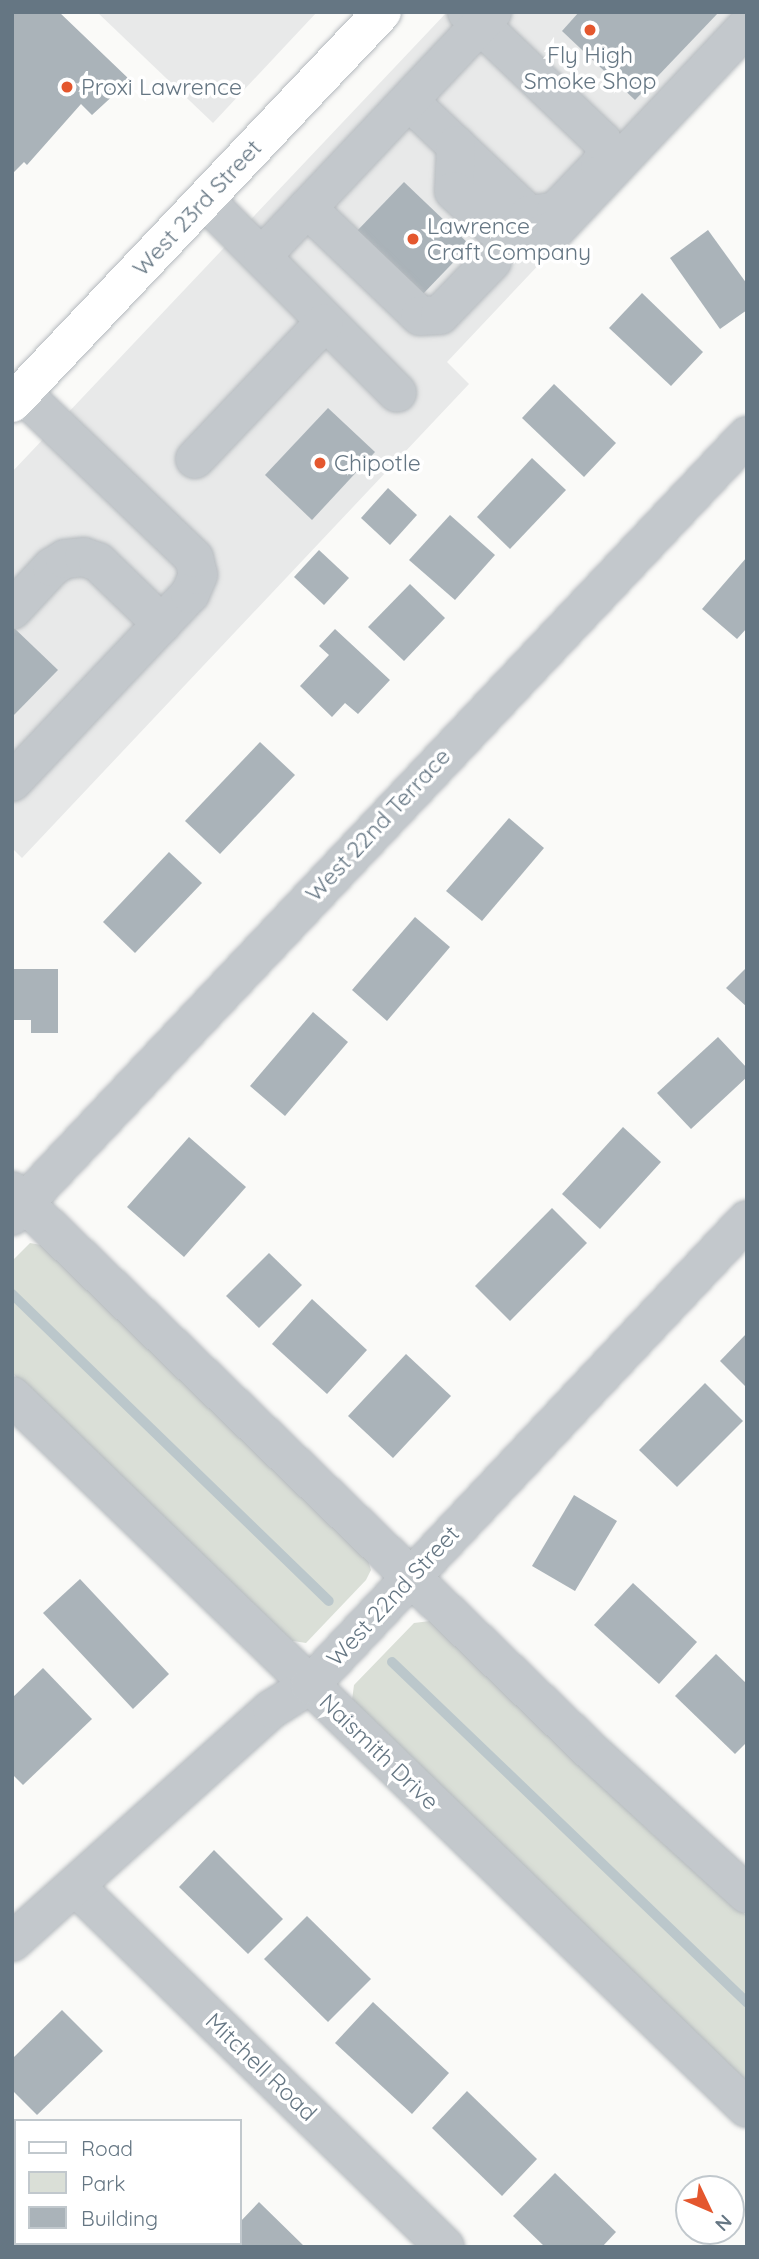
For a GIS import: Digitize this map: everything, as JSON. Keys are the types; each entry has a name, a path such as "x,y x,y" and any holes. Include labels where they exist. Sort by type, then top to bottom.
{"main road":[{"name":"West 23rd Street","path":"17,398 382,12"}],"street":[{"path":"263,255 409,100 480,16 602,141 606,153 556,211 542,216 529,215 409,100"},
{"path":"456,145 454,191 499,233 521,238 540,236 556,229 747,26"},
{"path":"205,200 263,255 324,323 397,393"},
{"path":"307,208 420,316 440,316 492,261"},
{"path":"195,459 324,323"},
{"path":"12,782 190,594 198,575 194,558 17,398"},
{"name":"West 22nd Terrace","path":"16,1203 747,436"},
{"path":"12,610 52,567 65,559 84,557 98,562 162,624"},
{"path":"16,1203 747,1894"},
{"name":"West 22nd Street","path":"12,1942 77,1888 272,1709 310,1685 747,1220"},
{"name":"Naismith Drive","path":"12,1396 747,2108"},
{"name":"Mitchell Road","path":"77,1888 445,2247"}],"shaded area":[{"path":"97,12 317,12 213,123"},
{"path":"447,12 747,12 747,44 447,362 469,384 22,858 12,848 12,472"}],"green space":[{"path":"30,1243 41,1245 368,1560 371,1570 366,1580 306,1643 287,1640 12,1373 12,1261"},
{"path":"430,1621 655,1836 747,1916 747,2082 352,1700 354,1685 414,1623"}],"building":[{"name":"Proxi Lawrence","path":"12,12 59,12 130,80 92,115 81,104 27,165 24,162 12,174"},
{"path":"579,12 719,12 635,100 562,31"},
{"name":"Lawrence Craft Company","path":"404,182 470,245 421,296 355,233"},
{"path":"708,230 747,284 747,310 720,329 670,258"},
{"path":"642,293 703,352 671,386 609,328"},
{"path":"554,384 616,443 584,477 522,418"},
{"name":"Chipotle","path":"328,408 375,452 312,520 265,475"},
{"path":"532,458 566,490 510,549 477,517"},
{"path":"388,488 417,515 390,545 361,518"},
{"path":"450,515 495,555 455,600 409,560"},
{"path":"319,550 349,578 324,605 294,577"},
{"path":"747,557 747,628 737,639 702,609"},
{"path":"410,584 445,618 404,661 368,627"},
{"path":"12,626 58,670 12,717"},
{"path":"335,629 390,680 358,714 345,703 332,717 300,686 329,655 319,646"},
{"path":"260,742 295,775 220,854 185,821"},
{"path":"509,818 544,848 482,921 446,891"},
{"path":"169,852 202,883 135,953 103,922"},
{"path":"415,917 450,947 387,1021 352,990"},
{"path":"747,967 747,1007 726,988"},
{"path":"12,969 58,969 58,1033 31,1033 31,1020 12,1020"},
{"path":"313,1012 348,1042 285,1116 250,1086"},
{"path":"718,1037 747,1068 747,1077 691,1129 657,1093"},
{"path":"623,1127 661,1162 600,1229 562,1194"},
{"path":"189,1137 246,1187 184,1257 127,1207"},
{"path":"552,1208 587,1243 510,1321 475,1286"},
{"path":"269,1253 302,1285 259,1328 226,1296"},
{"path":"312,1299 367,1350 327,1394 272,1344"},
{"path":"747,1333 747,1388 720,1361"},
{"path":"406,1354 451,1396 393,1458 348,1416"},
{"path":"705,1383 743,1421 677,1487 639,1450"},
{"path":"574,1495 617,1521 575,1591 532,1566"},
{"path":"80,1579 169,1674 133,1709 43,1613"},
{"path":"633,1583 697,1642 659,1684 594,1625"},
{"path":"716,1654 747,1684 747,1742 735,1754 675,1696"},
{"path":"43,1668 92,1719 23,1785 12,1774 12,1698"},
{"path":"214,1850 283,1919 248,1954 179,1887"},
{"path":"307,1916 371,1979 328,2022 264,1959"},
{"path":"373,2002 449,2073 412,2114 335,2043"},
{"path":"62,2010 103,2051 37,2115 12,2090 12,2059"},
{"path":"467,2091 537,2159 502,2196 432,2128"},
{"path":"555,2173 616,2232 602,2247 545,2247 513,2216"},
{"path":"259,2202 305,2247 231,2247 229,2245 242,2245 242,2220"}],"waterway":[{"path":"12,1294 329,1601"},
{"path":"392,1662 747,2002"}],"place":[{"name":"Fly High Smoke Shop","path":"590,30"},
{"name":"Proxi Lawrence","path":"67,87"},
{"name":"Lawrence Craft Company","path":"413,239"},
{"name":"Chipotle","path":"320,463"}]}
